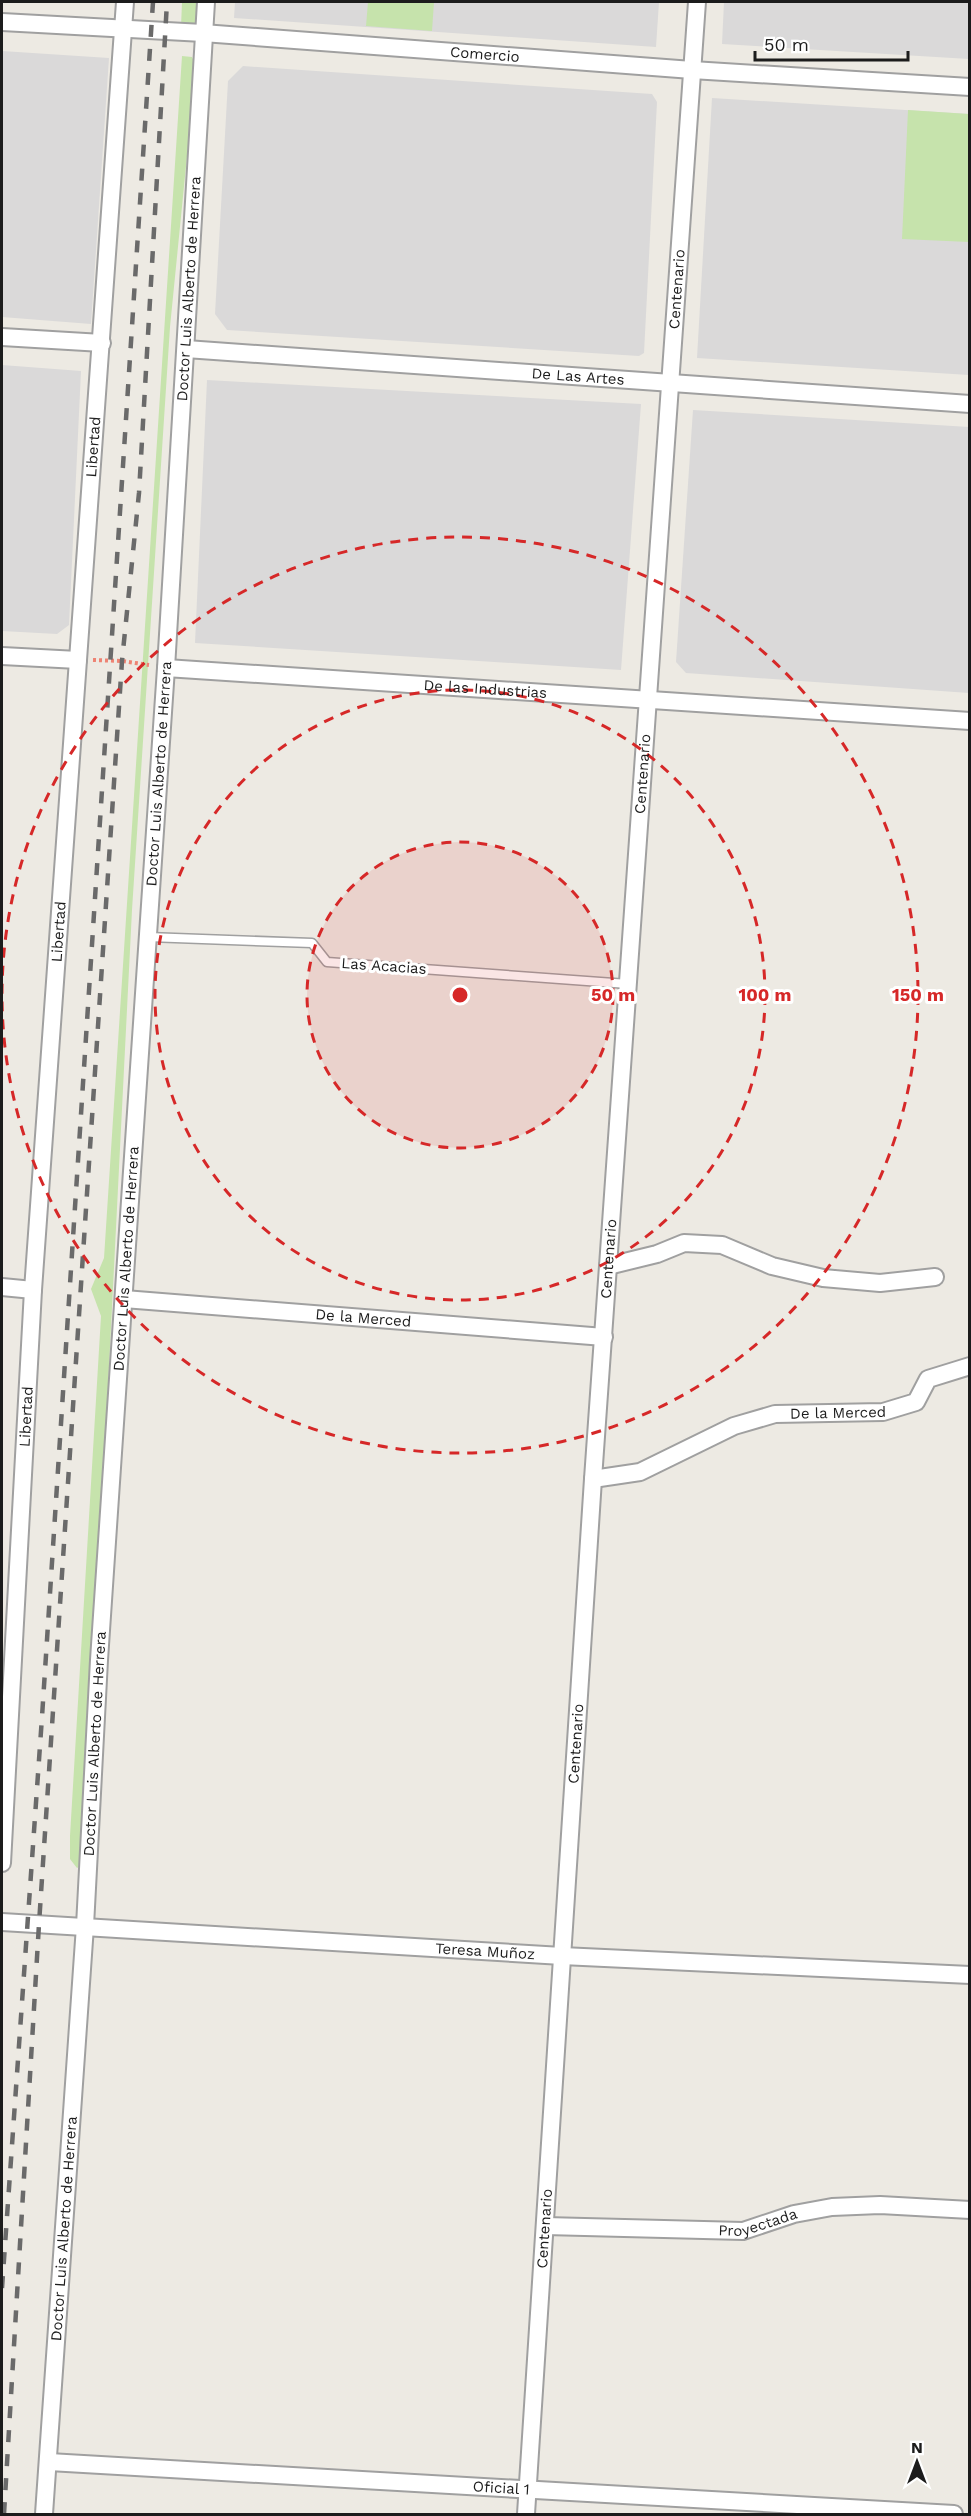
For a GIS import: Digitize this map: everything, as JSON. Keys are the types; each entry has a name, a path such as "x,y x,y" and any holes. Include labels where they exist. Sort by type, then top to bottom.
{"street":[{"name":"Libertad","path":"2,1863 33,1290 64,882 125,2"},
{"name":"Doctor Luis Alberto de Herrera","path":"44,2514 85,1926 99,1660 166,668 206,2"},
{"name":"Centenario","path":"526,2514 593,1479 647,699 672,384 697,2"},
{"name":"Comercio","path":"2,22 203,33 692,70 969,87"},
{"path":"2,337 102,343"},
{"name":"De Las Artes","path":"186,349 969,404"},
{"path":"2,656 78,660"},
{"name":"De las Industrias","path":"166,668 969,721"},
{"path":"608,1266 657,1254 684,1243 722,1245 772,1266 823,1278 880,1283 935,1277"},
{"path":"2,1287 33,1290"},
{"name":"De la Merced","path":"124,1299 604,1337"},
{"name":"De la Merced","path":"593,1479 640,1472 734,1426 775,1414 883,1412 916,1402 928,1379 969,1366"},
{"name":"Teresa Muñoz","path":"2,1922 562,1956 969,1975"},
{"name":"Proyectada","path":"545,2226 743,2231 794,2214 832,2207 880,2205 969,2210"},
{"name":"Oficial 1","path":"49,2462 954,2514"}],"lane":[{"name":"Las Acacias","path":"148,937 312,943 327,962 628,984"}],"path":[{"path":"78,660 122,661 166,668"}],"shaded area":[{"path":"235,2 659,2 656,47 234,18"},
{"path":"724,2 969,2 969,59 722,44"},
{"path":"2,51 109,58 91,324 2,317"},
{"path":"243,66 652,94 657,102 644,353 639,356 227,330 215,314 228,81"},
{"path":"712,98 969,114 969,375 697,358"},
{"path":"2,365 81,371 69,625 57,634 2,631"},
{"path":"207,380 641,404 621,670 195,643"},
{"path":"693,410 969,427 969,693 686,673 676,662"}],"green space":[{"path":"182,2 198,2 196,27 181,27"},
{"path":"368,2 434,2 432,31 366,26"},
{"path":"182,56 192,57 196,66 170,327 132,910 84,1864 77,1868 70,1859 70,1836 101,1316 91,1289 104,1258"},
{"path":"908,110 969,114 969,242 902,239"}],"railway":[{"path":"2,2288 42,1717 153,2"},
{"path":"4,2514 39,1924 122,661 139,493 167,2"}]}
